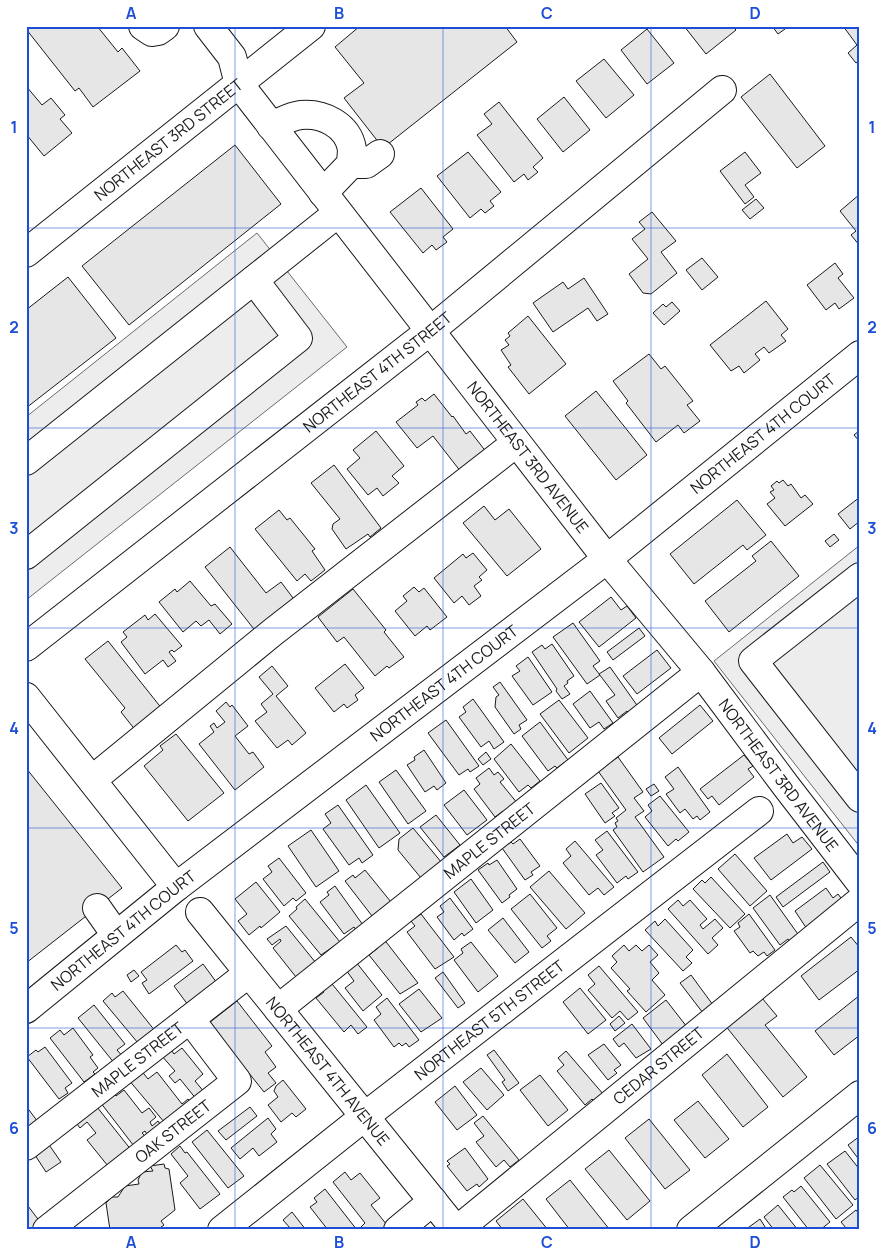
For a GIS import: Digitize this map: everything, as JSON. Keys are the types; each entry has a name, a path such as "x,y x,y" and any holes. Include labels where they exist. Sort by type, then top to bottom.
{"street":[{"path":"143,26 152,32 158,31 164,26"},
{"name":"NORTHEAST 3RD AVENUE","path":"208,26 232,57 239,84 607,560 701,672 860,882"},
{"name":"NORTHEAST 3RD STREET","path":"26,254 311,26"},
{"name":"NORTHEAST 4TH STREET","path":"26,647 430,331 722,90"},
{"path":"26,461 254,280 331,203 351,164 352,148 346,134 335,122 318,115 299,115 272,126"},
{"path":"351,164 366,164 380,154"},
{"path":"26,555 298,338 254,280"},
{"name":"NORTHEAST 4TH COURT","path":"26,1009 176,887 607,560 860,355"},
{"path":"92,780 273,632 516,443"},
{"path":"860,577 753,661 860,798"},
{"name":"MAPLE STREET","path":"278,1009 701,672"},
{"path":"26,697 176,887"},
{"name":"NORTHEAST 5TH STREET","path":"222,1230 364,1117 759,811"},
{"name":"CEDAR STREET","path":"457,1230 860,901"},
{"path":"97,908 116,935"},
{"name":"NORTHEAST 4TH AVENUE","path":"200,912 457,1230"},
{"name":"MAPLE STREET","path":"26,1146 249,973"},
{"name":"OAK STREET","path":"47,1230 237,1081 190,1019"},
{"path":"691,1230 860,1095"},
{"path":"398,1230 433,1201"}],"shaded area":[{"path":"257,233 347,347 26,600 26,417"},
{"path":"860,545 860,847 714,661"}],"building":[{"path":"26,26 97,26 118,52 122,48 140,71 93,107 79,88 75,91 26,29"},
{"path":"360,26 505,26 517,42 383,148 344,98 364,83 335,47"},
{"path":"684,26 732,26 736,30 706,54"},
{"path":"772,26 783,26 785,29 778,34"},
{"path":"843,26 860,26 860,60 856,63 848,53 857,45"},
{"path":"647,29 674,63 647,84 621,50"},
{"path":"604,59 634,95 606,118 576,81"},
{"path":"770,74 825,146 797,168 741,97"},
{"path":"26,86 42,105 51,98 65,115 60,119 72,133 44,156 26,134"},
{"path":"564,97 590,130 563,152 537,119"},
{"path":"499,102 543,158 533,167 538,172 528,180 524,174 514,182 477,135 492,124 484,114"},
{"path":"235,145 281,204 129,325 82,266"},
{"path":"468,152 501,192 490,201 494,206 485,213 481,209 470,218 437,176"},
{"path":"745,152 761,173 745,185 754,197 745,204 720,171"},
{"path":"421,188 453,229 443,237 447,242 436,250 432,245 423,253 390,212"},
{"path":"860,194 860,246 851,235 856,231 840,211"},
{"path":"756,199 764,208 750,219 742,210"},
{"path":"652,212 676,241 661,252 677,273 651,294 643,293 629,274 648,259 632,239 645,229 639,222"},
{"path":"702,258 718,277 702,290 686,270"},
{"path":"835,263 843,274 838,278 854,298 839,309 835,303 826,310 807,285"},
{"path":"68,277 116,338 26,408 26,310"},
{"path":"584,278 608,314 597,321 588,308 553,332 533,303 563,282 568,289"},
{"path":"766,301 788,329 781,335 786,341 769,353 764,347 755,354 760,360 744,373 739,366 731,371 710,345"},
{"path":"672,302 680,311 664,325 653,313 663,304 666,307"},
{"path":"528,316 566,364 529,394 508,367 511,365 501,350 509,345 505,340 510,336 508,333"},
{"path":"649,354 661,369 665,366 693,401 687,405 700,421 684,433 678,425 656,442 626,403 628,401 613,381"},
{"path":"596,391 647,455 616,480 565,416"},
{"path":"434,394 466,434 470,431 487,453 461,472 433,436 417,448 396,422 418,405 416,402 422,398 425,401"},
{"path":"860,430 860,442 854,435"},
{"path":"376,431 404,466 392,476 399,483 383,496 377,488 368,495 347,469 360,458 353,450"},
{"path":"334,465 381,528 370,537 368,534 346,549 332,529 333,524 340,519 311,483"},
{"path":"783,480 788,486 791,484 801,498 805,495 813,504 785,526 767,504 775,498 770,492 774,490 771,486 777,481 779,483"},
{"path":"860,497 860,521 850,529 838,514"},
{"path":"737,500 766,535 747,550 743,545 694,584 670,554"},
{"path":"484,506 495,520 509,509 541,549 507,576 463,523"},
{"path":"279,510 287,520 290,518 315,549 312,551 325,570 311,581 305,574 297,581 255,529"},
{"path":"834,534 839,540 830,547 825,541"},
{"path":"771,541 799,576 729,632 705,601 756,561 752,556"},
{"path":"230,547 266,593 281,582 296,602 257,633 205,567"},
{"path":"473,553 487,570 479,577 482,580 474,586 481,596 469,605 462,596 454,603 434,578 463,554 466,558"},
{"path":"190,581 211,606 215,604 232,624 220,634 209,620 201,626 196,621 183,632 159,602 175,589 177,592"},
{"path":"414,587 419,592 424,588 447,617 430,630 427,626 415,636 395,611 407,601 403,596"},
{"path":"353,589 386,630 384,632 404,657 389,668 387,666 375,676 344,637 337,642 318,617"},
{"path":"611,597 621,610 627,606 636,618 599,647 579,622"},
{"path":"155,614 182,646 174,652 172,650 169,652 176,661 168,667 163,660 145,674 121,642 127,637 123,632 145,615 148,620"},
{"path":"573,623 600,661 593,666 600,675 587,684 553,637"},
{"path":"639,628 645,636 613,660 607,652"},
{"path":"108,641 163,710 136,731 121,712 125,708 85,659"},
{"path":"552,644 574,676 564,686 570,694 562,699 532,652 542,645 545,649"},
{"path":"657,650 671,668 637,694 623,676"},
{"path":"528,657 552,692 533,705 512,676 520,671 516,666"},
{"path":"345,664 364,688 355,695 358,700 347,708 344,704 334,712 315,688"},
{"path":"272,666 288,686 276,696 306,733 292,745 288,740 277,748 255,721 267,712 261,704 273,694 259,677"},
{"path":"610,667 639,708 630,715 627,711 618,718 606,701 615,695 599,674"},
{"path":"500,682 527,720 519,725 521,729 514,734 495,707 496,697 499,695 493,687"},
{"path":"590,691 613,723 604,729 599,722 590,728 573,704"},
{"path":"473,699 504,742 494,749 489,741 481,747 459,717 466,712 463,707"},
{"path":"559,700 588,738 569,753 540,714"},
{"path":"226,702 230,707 232,705 248,726 235,736 249,754 253,752 264,767 235,790 199,744 214,732 210,726 214,723 217,728 225,722 216,711"},
{"path":"700,705 713,721 672,754 659,738"},
{"path":"446,720 479,766 470,772 468,769 459,775 428,733"},
{"path":"540,722 568,760 557,768 555,766 548,771 522,736"},
{"path":"176,734 224,793 188,821 144,766 163,750 160,746"},
{"path":"511,744 540,781 531,788 528,785 519,792 494,759"},
{"path":"424,750 446,783 437,790 434,786 425,792 407,765 415,760 414,757"},
{"path":"486,752 491,759 483,765 478,759"},
{"path":"744,755 753,766 748,769 754,777 719,805 712,796 708,799 700,789"},
{"path":"618,757 643,792 634,798 644,811 635,817 664,857 643,872 613,830 617,827 615,823 618,821 616,818 626,810 598,771"},
{"path":"678,767 710,812 700,820 697,816 693,819 685,809 680,813 666,794 674,789 665,777"},
{"path":"26,768 122,888 26,963"},
{"path":"489,768 494,775 498,772 504,779 500,782 518,804 505,814 503,811 495,817 474,789 480,784 476,778"},
{"path":"396,770 426,811 408,824 379,782"},
{"path":"601,783 619,808 612,813 615,816 605,823 585,794"},
{"path":"654,784 659,791 651,796 646,789"},
{"path":"366,785 400,833 379,848 346,800"},
{"path":"464,790 487,820 467,835 444,805"},
{"path":"660,796 689,832 668,846 645,817 652,811 648,805"},
{"path":"338,805 373,855 362,863 359,858 349,865 323,829 331,823 325,814"},
{"path":"436,815 460,845 444,857 420,827"},
{"path":"413,828 442,863 421,878 398,850 399,839"},
{"path":"311,830 339,871 316,887 288,846"},
{"path":"607,831 638,872 628,879 626,876 617,883 596,855 603,850 595,840"},
{"path":"787,834 793,843 802,837 812,849 771,880 754,858"},
{"path":"520,839 540,866 531,872 533,875 525,880 502,848"},
{"path":"575,841 614,887 604,895 598,888 589,895 563,863 571,856 566,849"},
{"path":"735,854 767,891 750,906 718,869"},
{"path":"279,858 306,893 296,901 293,898 284,906 263,879 272,872 268,866"},
{"path":"497,860 517,889 502,903 478,870 488,863 489,865"},
{"path":"823,862 830,872 783,907 776,897"},
{"path":"365,870 391,902 372,916 345,881 353,875 355,878"},
{"path":"549,871 585,913 566,929 530,887"},
{"path":"711,877 745,914 730,928 693,889 702,880 705,883"},
{"path":"471,879 493,910 476,923 454,892"},
{"path":"256,882 280,912 261,928 260,926 249,935 238,921 247,914 235,899"},
{"path":"335,886 363,925 356,930 354,927 344,934 320,902 329,895 327,892"},
{"path":"826,888 833,898 838,894 844,902 807,929 795,911"},
{"path":"530,894 557,928 547,936 551,941 542,948 511,909"},
{"path":"770,895 800,937 791,944 788,939 780,945 753,908"},
{"path":"450,898 473,929 464,936 462,933 454,940 437,917 444,912 440,906"},
{"path":"305,899 340,942 321,955 289,916"},
{"path":"678,900 683,906 690,900 707,919 700,925 703,929 715,919 723,928 712,938 718,945 708,954 668,909"},
{"path":"421,914 454,957 435,969 407,932 415,926 411,921"},
{"path":"749,914 775,950 767,956 764,952 758,956 753,951 750,953 734,931 740,927 738,923"},
{"path":"503,918 529,952 515,963 488,930"},
{"path":"665,919 693,950 686,957 692,963 683,971 645,930 655,921 658,926"},
{"path":"286,926 316,963 296,977 273,948 281,941 280,939 272,945 267,939"},
{"path":"851,937 860,948 860,969 819,1000 801,976"},
{"path":"383,938 418,983 400,994 369,955 378,948 375,944"},
{"path":"471,942 498,976 478,992 454,960 463,953 461,949"},
{"path":"176,945 182,952 185,950 193,961 149,994 142,983 147,980 141,972"},
{"path":"624,945 629,951 636,945 642,951 649,945 658,955 650,962 659,973 652,980 665,995 646,1012 627,991 630,989 611,968 617,962 612,956"},
{"path":"356,962 382,995 363,1011 345,988 354,981 346,970"},
{"path":"203,964 217,983 188,1005 174,986"},
{"path":"599,966 638,1012 628,1020 620,1011 612,1018 588,990 595,984 588,975"},
{"path":"134,970 139,976 131,982 127,975"},
{"path":"443,972 465,1003 458,1008 435,978"},
{"path":"691,975 713,1005 703,1013 680,983"},
{"path":"328,979 367,1027 358,1034 351,1025 344,1032 316,998 324,992 319,986"},
{"path":"580,988 606,1020 588,1034 563,1002"},
{"path":"419,989 442,1018 421,1032 399,1004"},
{"path":"123,991 156,1032 138,1043 103,1001 112,993 115,997"},
{"path":"860,995 860,1035 834,1055 815,1031"},
{"path":"387,998 419,1040 409,1047 406,1043 402,1046 399,1043 394,1047 374,1020 381,1014 376,1007"},
{"path":"762,998 777,1016 765,1025 807,1077 783,1097 724,1024"},
{"path":"666,1000 687,1027 663,1045 643,1018"},
{"path":"237,1001 272,1046 265,1052 276,1067 268,1073 276,1083 264,1092 209,1023"},
{"path":"94,1005 125,1044 117,1050 124,1058 115,1064 78,1018"},
{"path":"619,1016 625,1023 615,1031 610,1024"},
{"path":"632,1024 651,1049 636,1058 624,1043 619,1047 613,1039"},
{"path":"73,1028 93,1055 90,1057 98,1068 93,1072 95,1074 84,1082 50,1038 60,1030 64,1035"},
{"path":"604,1044 621,1065 614,1070 617,1073 608,1080 588,1055"},
{"path":"45,1047 72,1083 65,1088 68,1093 59,1099 27,1057 36,1050 38,1052"},
{"path":"170,1048 174,1054 182,1048 203,1074 195,1081 205,1093 197,1100 180,1079 175,1083 169,1076 175,1071 161,1055"},
{"path":"494,1050 519,1083 508,1091 502,1082 505,1080 487,1055"},
{"path":"566,1051 604,1095 595,1102 592,1099 585,1105 557,1071 564,1065 558,1058"},
{"path":"727,1054 768,1107 743,1127 702,1075"},
{"path":"481,1068 504,1095 487,1110 463,1082"},
{"path":"140,1069 148,1079 157,1072 182,1104 188,1099 196,1108 170,1129 128,1079"},
{"path":"540,1075 568,1110 548,1126 520,1090"},
{"path":"283,1080 306,1109 296,1117 292,1113 281,1122 268,1105 278,1097 274,1091 276,1086"},
{"path":"455,1086 477,1115 457,1130 435,1102"},
{"path":"109,1088 116,1096 124,1090 142,1113 149,1108 156,1117 150,1122 152,1126 158,1121 163,1128 150,1139 145,1131 142,1133 149,1140 137,1150 97,1098"},
{"path":"698,1101 729,1139 705,1158 674,1120"},
{"path":"93,1102 136,1156 112,1171 87,1140 96,1133 87,1122 80,1128 74,1120"},
{"path":"26,1106 38,1122 28,1129 26,1127"},
{"path":"250,1107 257,1116 226,1140 218,1131"},
{"path":"483,1116 519,1160 510,1167 504,1160 496,1167 476,1142 484,1136 474,1123"},
{"path":"268,1118 276,1129 271,1134 277,1142 259,1156 253,1148 240,1159 231,1148"},
{"path":"649,1119 690,1170 665,1189 625,1138"},
{"path":"207,1130 244,1176 228,1188 192,1142"},
{"path":"860,1136 860,1161 848,1145"},
{"path":"47,1142 61,1162 46,1172 33,1152"},
{"path":"180,1146 185,1153 187,1152 220,1194 200,1209 180,1183 188,1176 171,1154"},
{"path":"465,1148 488,1179 479,1187 477,1184 467,1191 447,1166 450,1164 447,1161"},
{"path":"609,1150 650,1201 627,1220 585,1169"},
{"path":"845,1151 860,1170 860,1196 855,1200 827,1164"},
{"path":"164,1164 165,1168 169,1169 175,1210 161,1221 164,1225 157,1230 110,1230 106,1203 112,1197 118,1197 125,1186 139,1184 138,1180 142,1172 153,1171 150,1166"},
{"path":"820,1165 853,1205 836,1219 804,1178"},
{"path":"345,1172 351,1180 360,1173 380,1198 371,1205 387,1225 381,1230 361,1230 360,1228 365,1223 333,1182"},
{"path":"570,1180 610,1230 570,1230 546,1199"},
{"path":"801,1186 830,1222 820,1230 809,1230 783,1197"},
{"path":"325,1189 357,1230 328,1230 310,1207 317,1202 314,1198"},
{"path":"523,1199 548,1230 503,1230 496,1221"},
{"path":"778,1205 798,1230 774,1230 764,1217"},
{"path":"28,1206 44,1227 41,1230 26,1230 26,1207"},
{"path":"856,1210 860,1215 860,1230 844,1230 846,1228 841,1222"},
{"path":"292,1212 306,1230 288,1230 290,1228 283,1220"},
{"path":"760,1219 767,1230 745,1230"}]}
